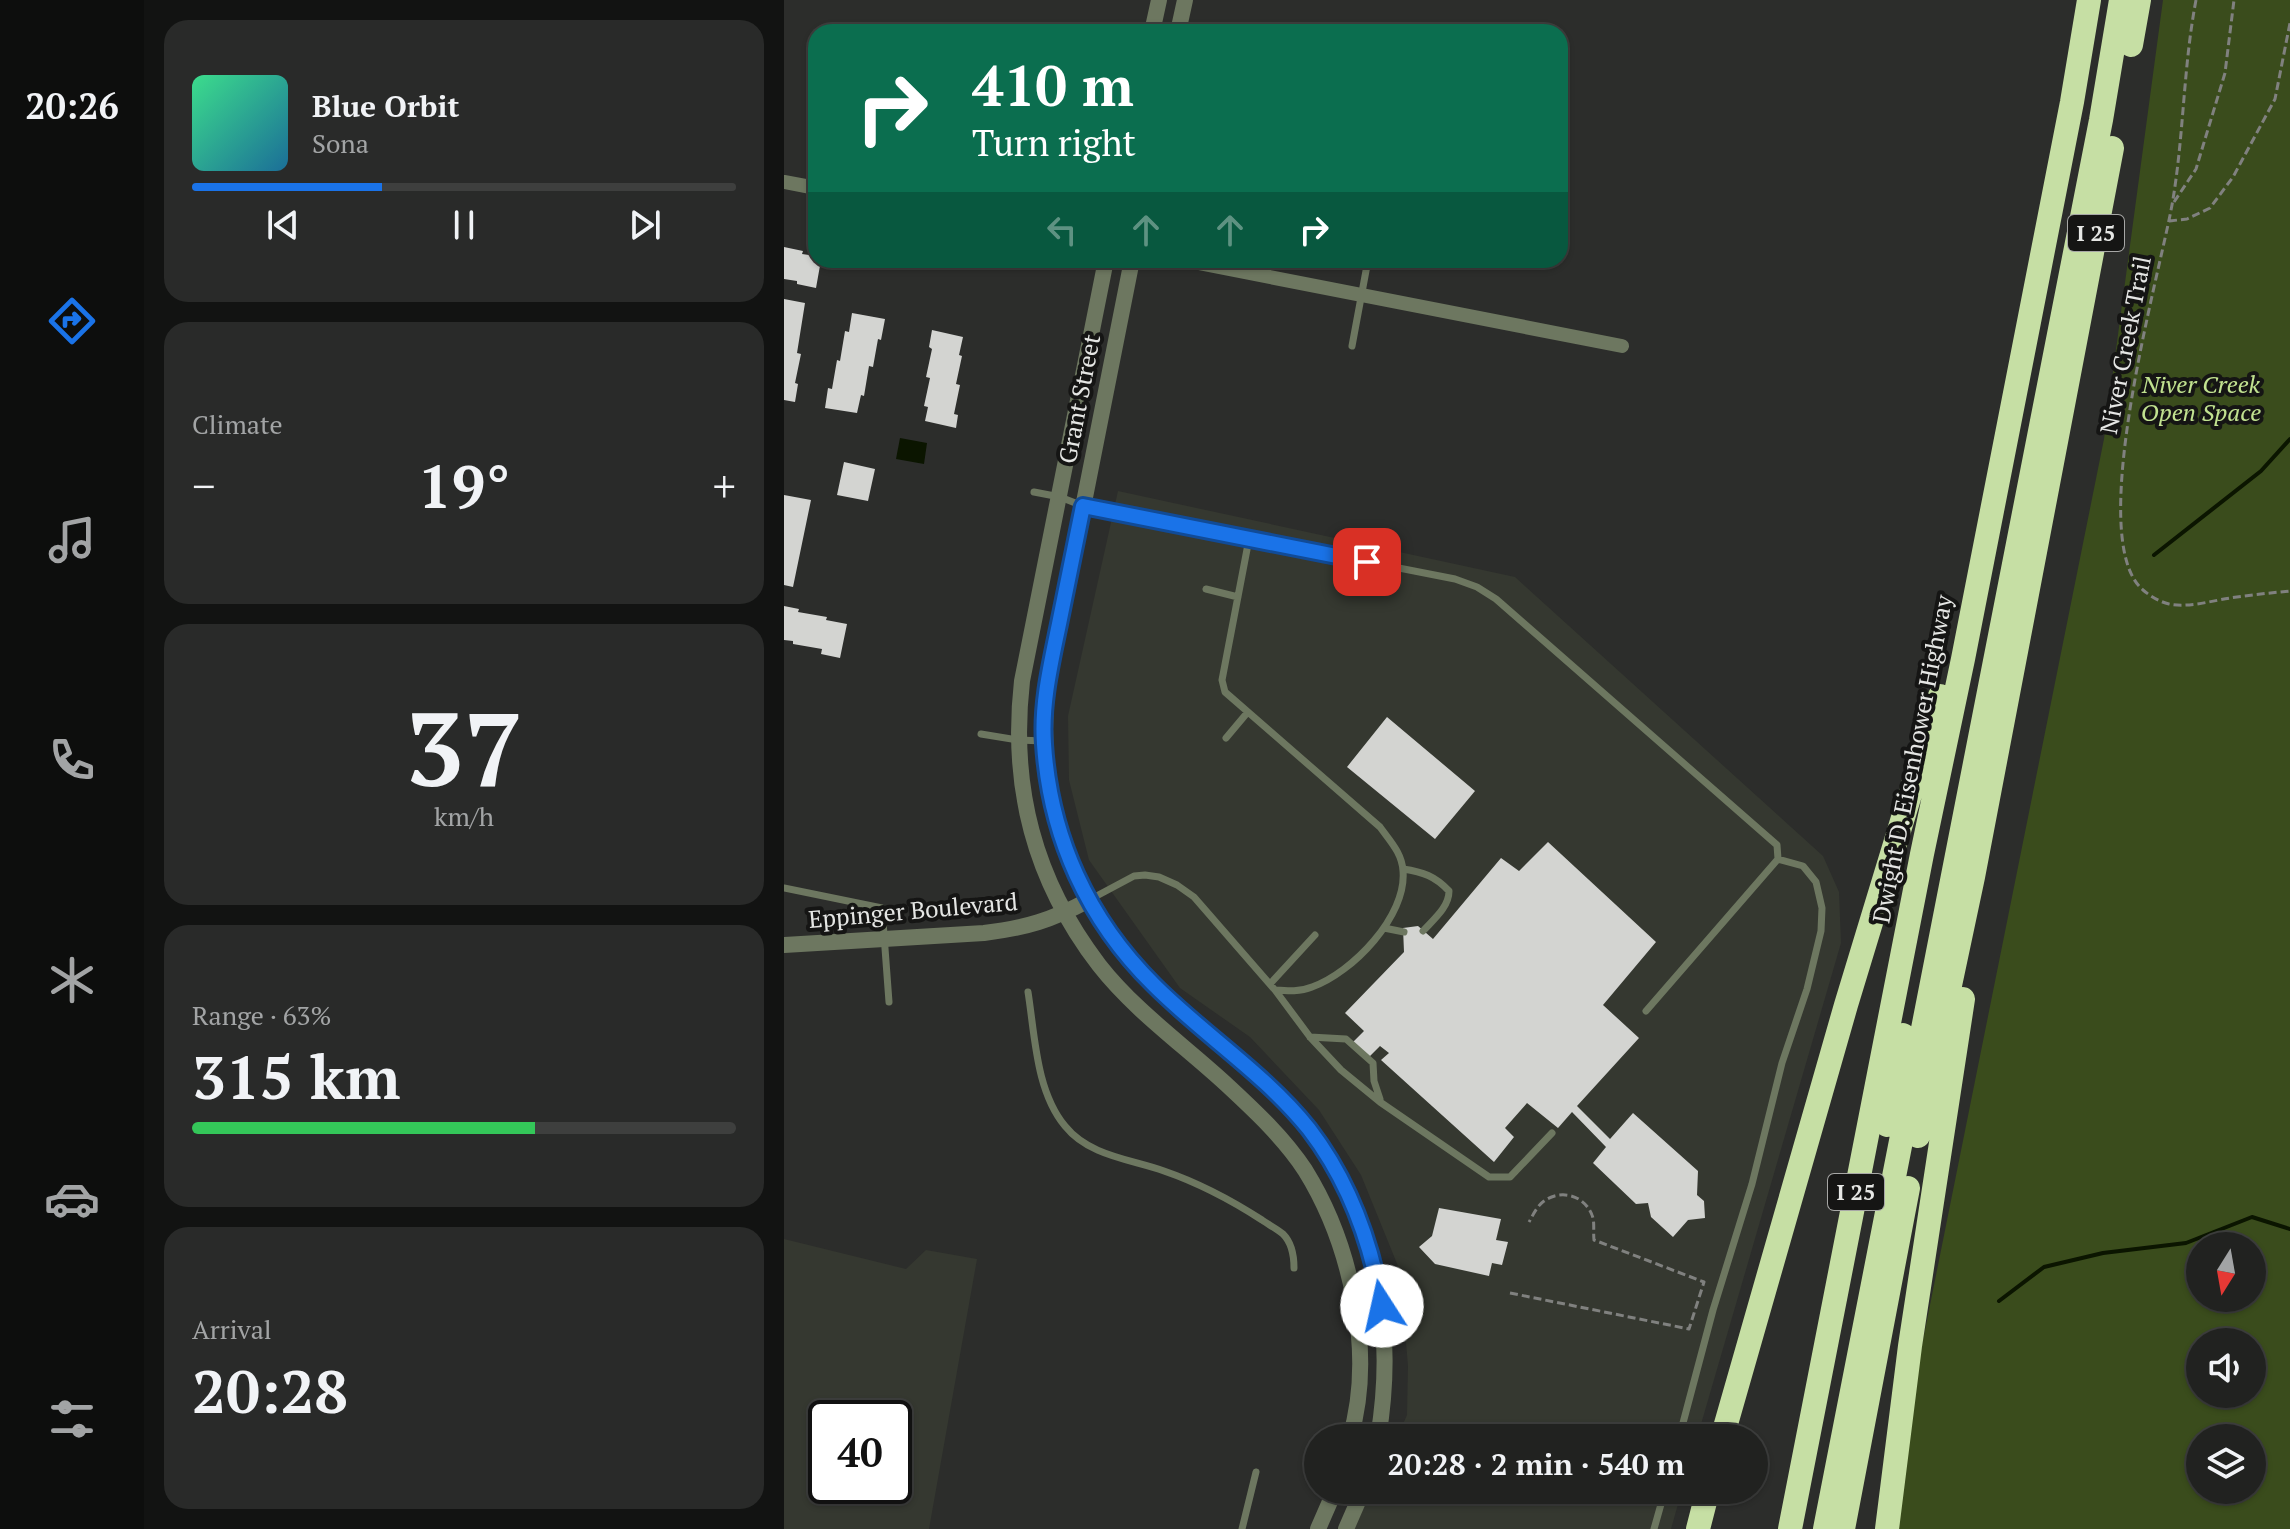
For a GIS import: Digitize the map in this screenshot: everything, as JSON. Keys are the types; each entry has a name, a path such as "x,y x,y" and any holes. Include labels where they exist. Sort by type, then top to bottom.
{"highway":[{"name":"Dwight D. Eisenhower Highway","path":"1790,1529 2072,102 2089,0"},
{"path":"1825,1529 2089,179 2121,0"},
{"name":"I 25","path":"1843,1529 1921,1124 1973,877 2139,0"},
{"path":"1726,1424 1846,1005 1913,790 1986,536"},
{"path":"1810,1529 1908,1005 1917,936 1922,854"},
{"path":"1887,1529 1895,1451 1929,1217 1976,921 1973,877"},
{"path":"1698,1529 1704,1504"}],"street":[{"path":"1154,24 1159,0"},
{"path":"1180,24 1185,0"},
{"path":"784,182 808,186"},
{"name":"Grant Street","path":"1104,268 1022,681 1018,740 1024,801 1045,870 1065,913 1088,950 1116,985 1263,1120 1303,1168 1315,1189 1339,1243 1353,1297 1359,1356 1353,1424"},
{"name":"Grant Street","path":"1130,268 1051,662 1044,741 1047,779 1056,824 1089,900 1120,947 1154,985 1286,1103 1331,1160 1359,1218 1376,1273 1386,1358 1380,1424"},
{"path":"1224,268 1622,346"},
{"name":"Eppinger Boulevard","path":"784,945 1014,929 1034,925 1089,900"},
{"path":"1318,1529 1329,1504"},
{"path":"1346,1529 1357,1504"}],"lane":[{"path":"1352,346 1367,268"},
{"path":"1034,492 1083,506 1455,579 1477,587 1496,599 1777,845 1778,859 1646,1011"},
{"path":"1249,539 1222,680 1225,692 1380,827 1399,854 1403,869 1398,903 1384,928 1360,955 1337,975 1311,988 1293,991 1273,987"},
{"path":"1206,589 1238,597"},
{"path":"1226,738 1247,713"},
{"path":"981,734 1044,741"},
{"path":"1683,1424 1821,931 1822,908 1816,882 1803,866 1778,859"},
{"path":"1403,869 1423,872 1440,881 1449,891 1444,908 1423,931"},
{"path":"1089,900 1134,876 1159,877 1177,885 1194,897 1341,1070 1380,1102 1489,1177 1510,1177 1552,1133"},
{"path":"784,888 882,908 889,1002"},
{"path":"1384,928 1404,932"},
{"path":"1273,987 1315,935"},
{"path":"1028,992 1048,1099 1067,1129 1088,1146 1217,1192 1250,1212 1284,1235 1293,1251 1294,1268"},
{"path":"1310,1037 1346,1039 1373,1063 1380,1102"},
{"path":"1242,1529 1256,1472"},
{"path":"1654,1529 1661,1504"}],"path":[{"name":"Niver Creek Trail","path":"2196,0 2172,205 2135,374 2125,435 2122,517 2125,556 2130,574 2145,592 2170,604 2193,604 2290,591"},
{"path":"2172,205 2196,169 2225,73 2234,0"},
{"path":"2169,221 2187,219 2210,208 2233,177 2275,99 2290,23"},
{"path":"1510,1293 1689,1329 1704,1282 1594,1240 1593,1216 1585,1203 1572,1195 1556,1195 1541,1203 1529,1222"}],"shaded area":[{"path":"900,438 927,443 924,464 896,459"},
{"path":"1118,491 1515,577 1823,856 1839,892 1841,943 1701,1424 1403,1424 1407,1415 1408,1366 1400,1271 1361,1175 1319,1110 1250,1037 1180,988 1089,860 1069,780 1068,716"},
{"path":"784,1239 906,1269 926,1250 977,1259 929,1529 784,1529"},
{"path":"1366,1504 1678,1504 1671,1529 1354,1529"}],"green space":[{"name":"Niver Creek Open Space","path":"2163,0 2290,0 2290,1529 1885,1529 2104,439"}],"building":[{"path":"784,247 803,251 802,254 808,255 808,268 820,268 816,288 784,279"},
{"path":"784,299 805,303 797,353 801,354 795,402 784,400"},
{"path":"852,313 885,319 857,413 825,408 828,388 832,389 837,360 840,361 845,331 849,332"},
{"path":"932,330 963,337 956,384 960,385 954,414 958,415 956,428 925,421"},
{"path":"844,462 875,469 868,501 837,495"},
{"path":"784,495 811,500 793,587 784,585"},
{"path":"784,606 847,624 840,658 821,654 822,649 784,640"},
{"path":"1387,717 1475,791 1435,839 1347,767"},
{"path":"1548,842 1656,942 1603,1005 1639,1038 1577,1106 1610,1139 1633,1113 1698,1171 1697,1195 1704,1201 1705,1218 1688,1220 1673,1237 1651,1217 1648,1203 1636,1204 1593,1163 1606,1147 1572,1112 1558,1128 1527,1103 1505,1128 1514,1137 1494,1162 1381,1060 1389,1053 1380,1046 1368,1058 1351,1044 1364,1031 1345,1013 1404,952 1403,928 1418,926 1433,939 1501,858 1519,871"},
{"path":"1439,1208 1501,1219 1496,1240 1508,1242 1502,1265 1492,1263 1489,1276 1435,1264 1419,1247 1432,1236"}],"waterway":[{"path":"2154,555 2261,471 2290,439"},
{"path":"1999,1301 2044,1267 2103,1253 2186,1243 2252,1217 2290,1229"}],"route":[{"path":"1367,562 1083,506 1051,662 1044,741 1047,779 1056,824 1089,900 1120,947 1154,985 1286,1103 1331,1160 1363,1227 1382,1306"}]}
